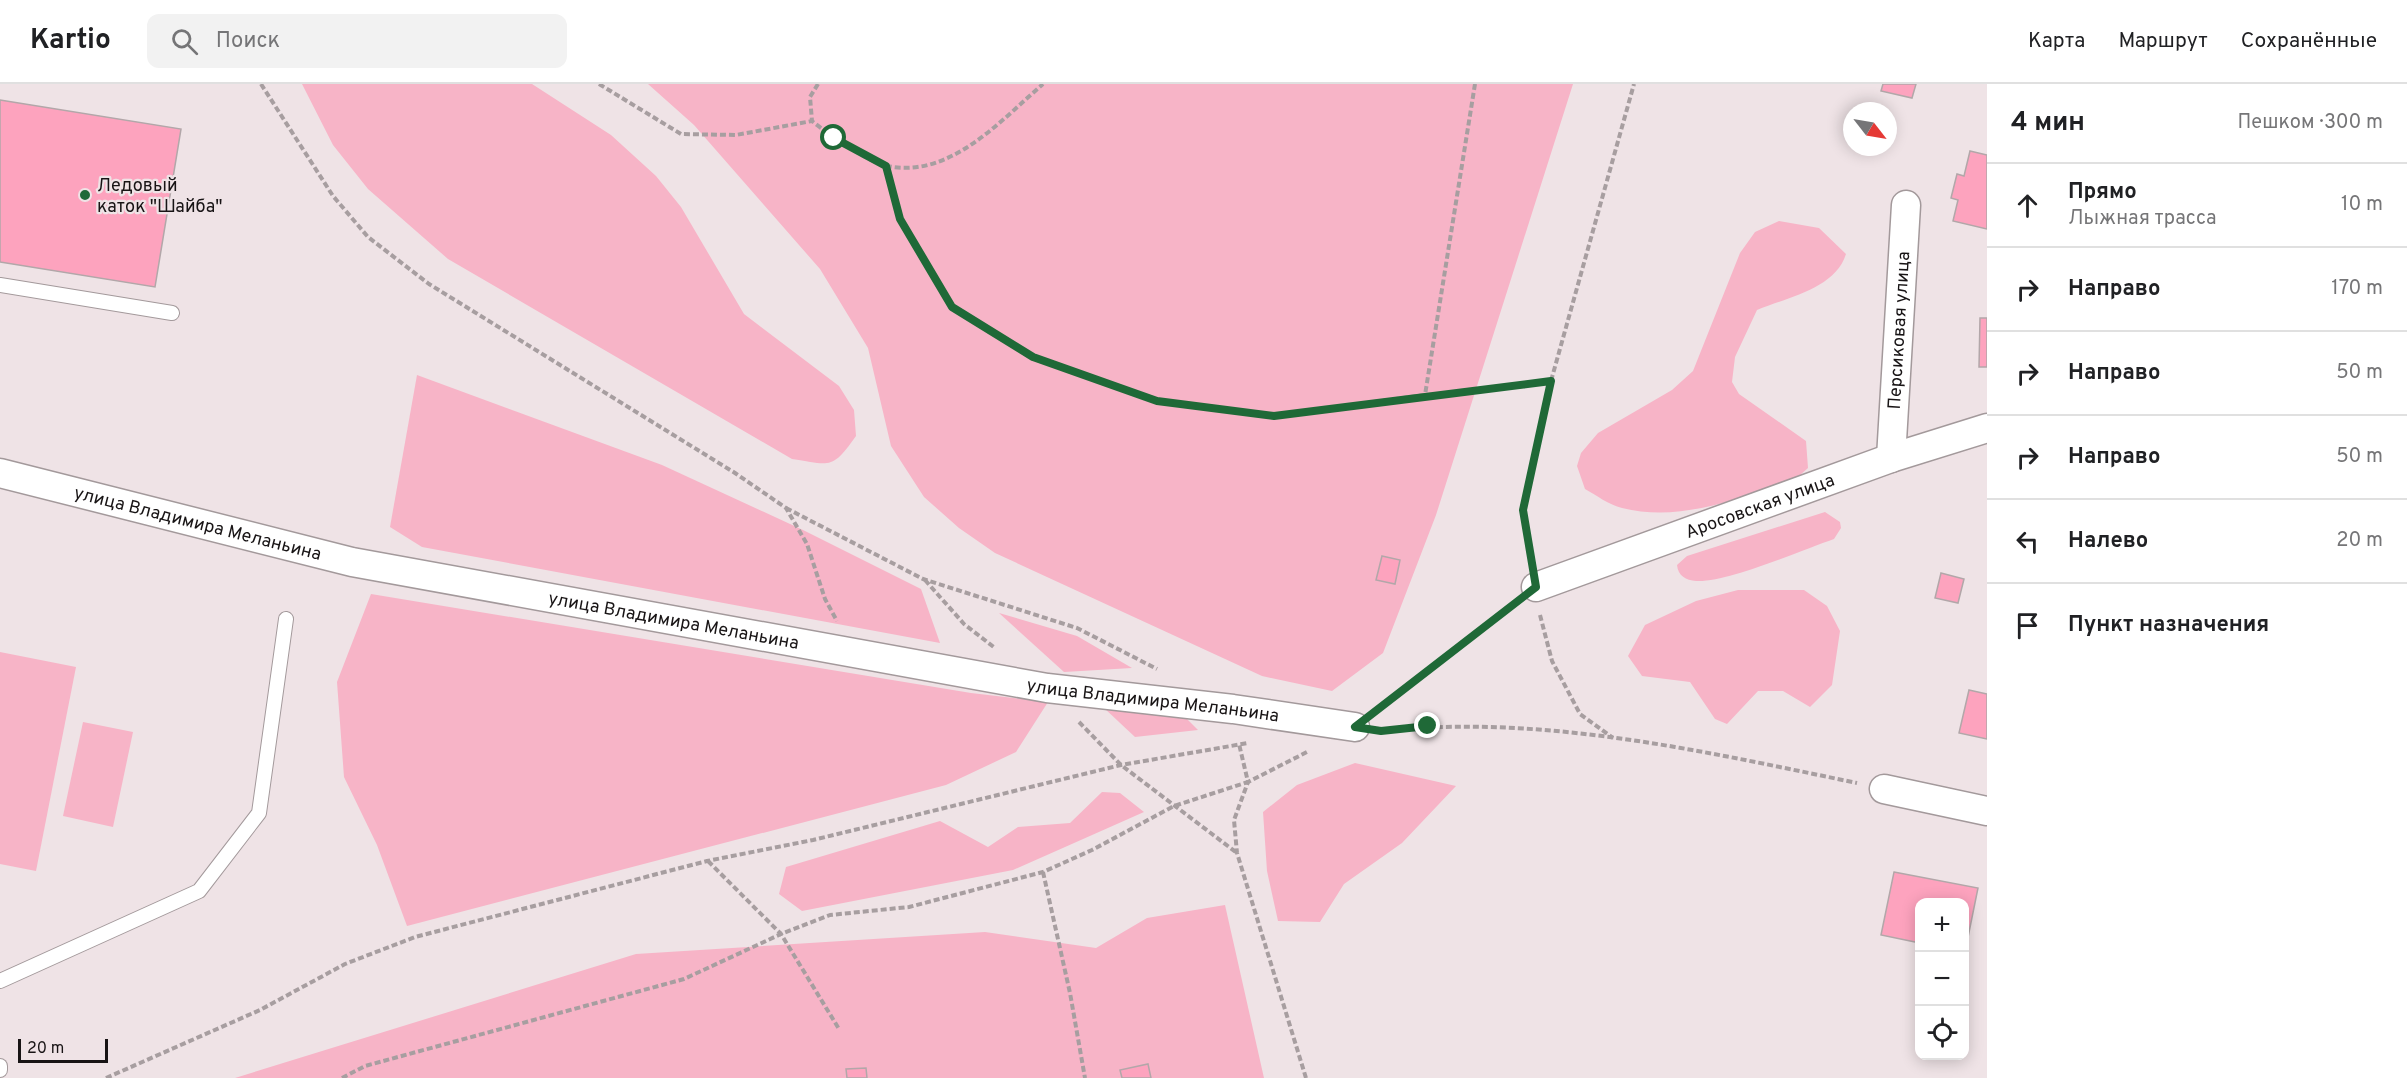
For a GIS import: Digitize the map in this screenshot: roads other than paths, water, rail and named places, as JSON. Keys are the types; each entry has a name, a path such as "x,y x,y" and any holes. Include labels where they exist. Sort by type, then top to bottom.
{"street":[{"name":"Персиковая улица","path":"1891,458 1906,205"},
{"name":"Аросовская улица","path":"1536,587 1891,458 1987,428"},
{"name":"улица Владимира Меланьина","path":"0,473 352,562 1047,688 1233,709 1355,727"},
{"path":"1884,789 1987,811"}],"lane":[{"path":"0,285 172,314"},
{"path":"0,981 199,891 259,813 286,620"}],"place":[{"name":"Ледовый каток \"Шайба\"","path":"85,195"}]}
